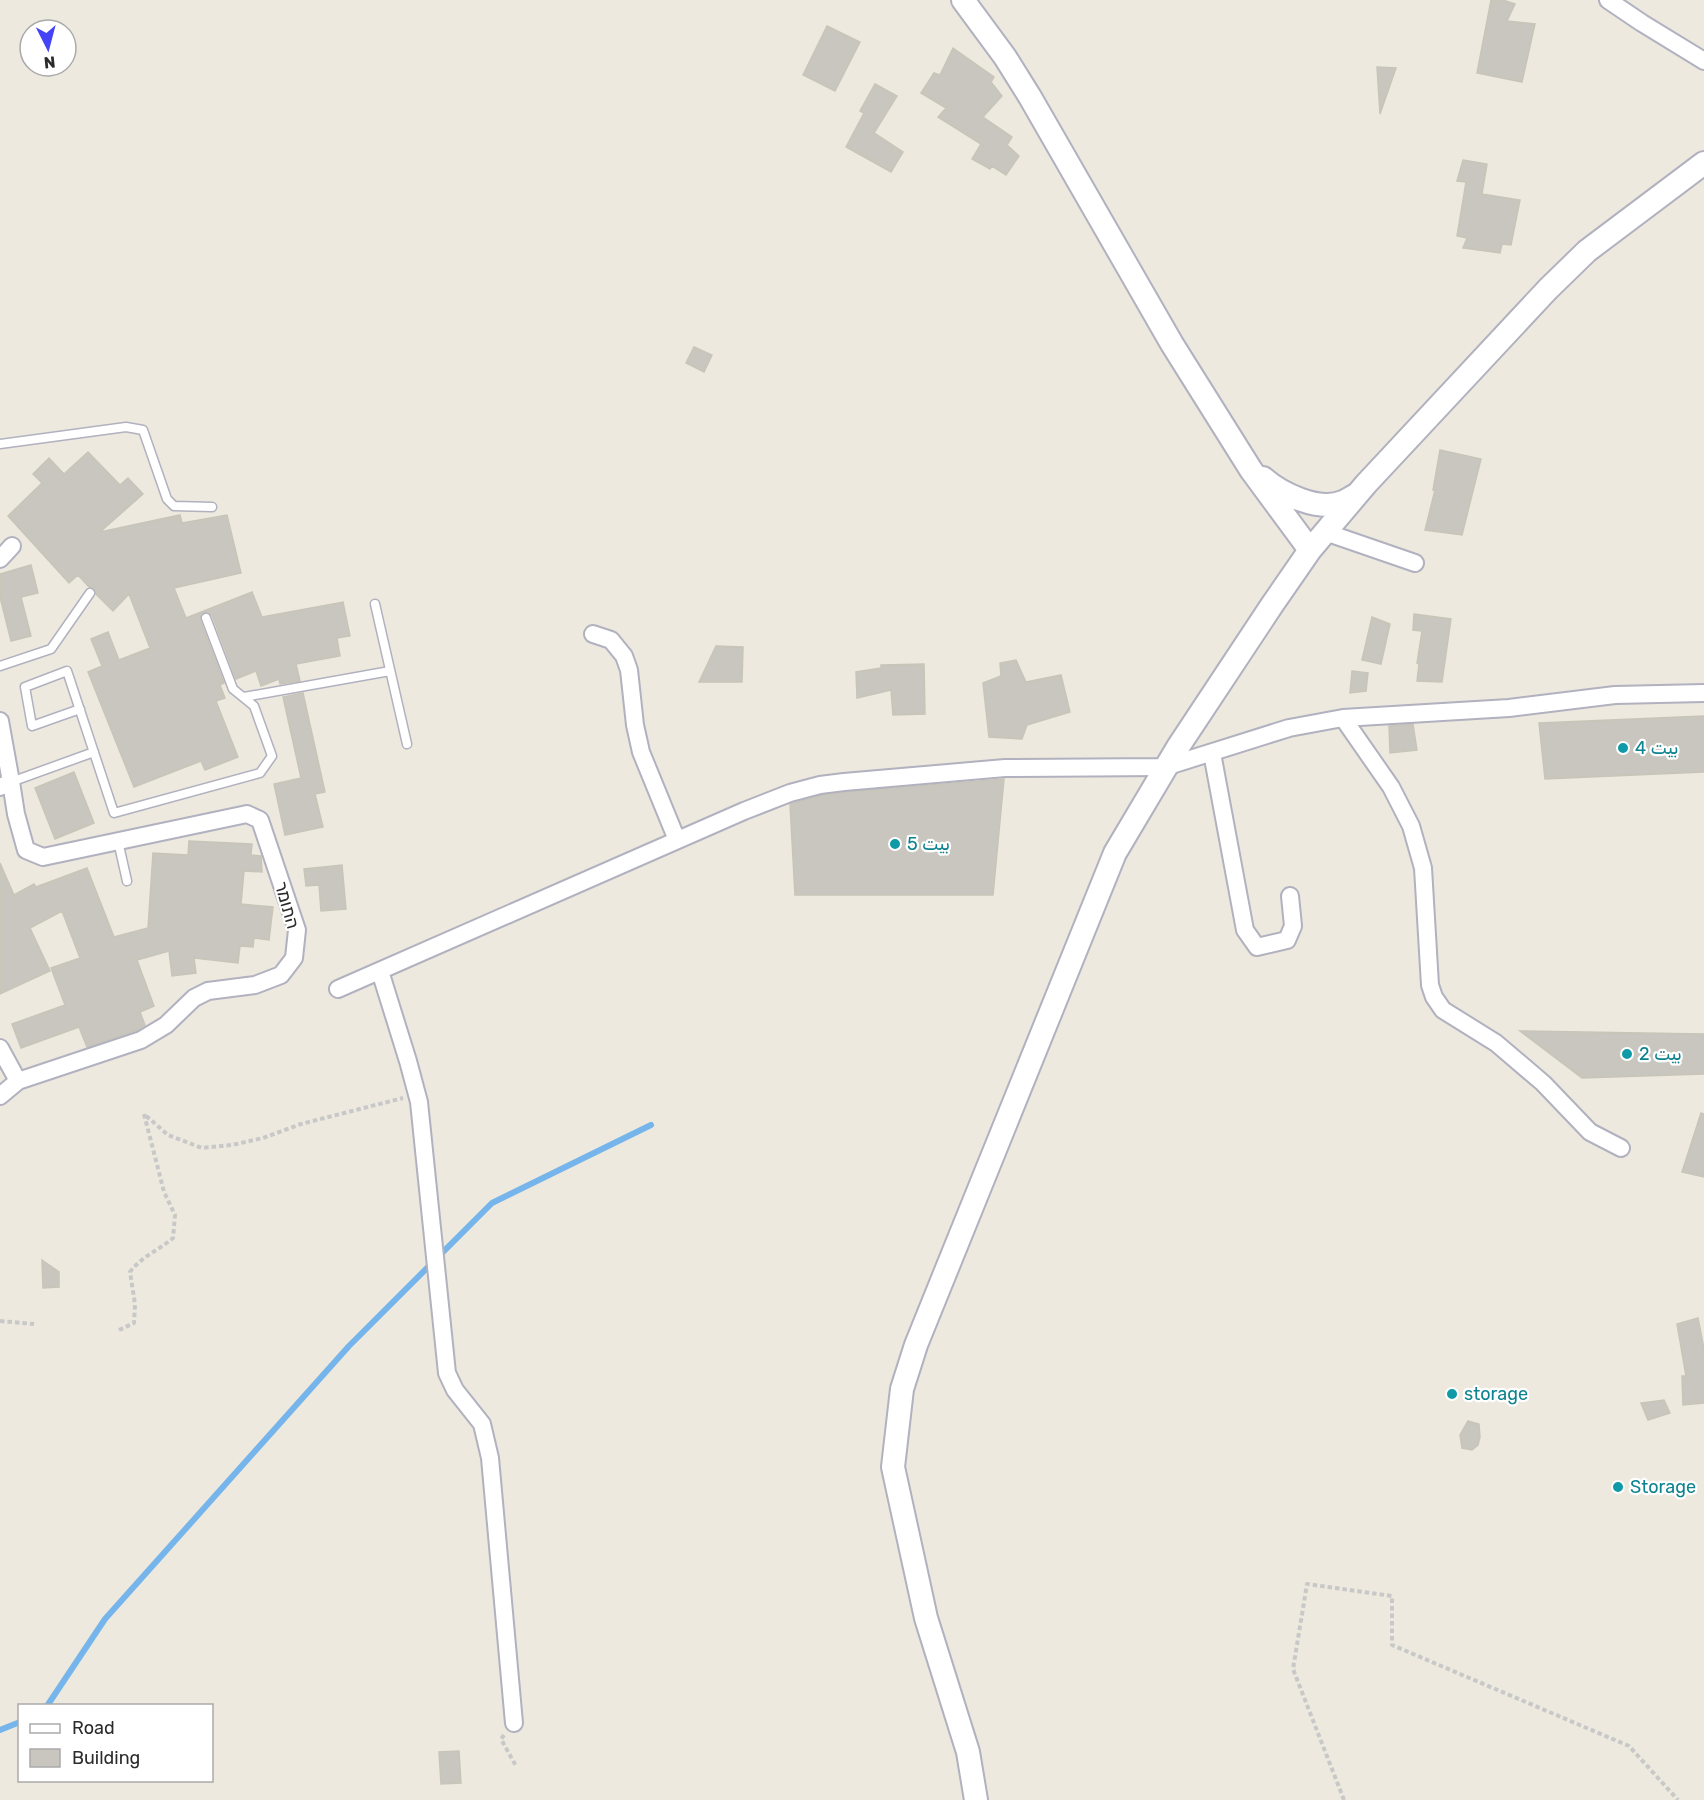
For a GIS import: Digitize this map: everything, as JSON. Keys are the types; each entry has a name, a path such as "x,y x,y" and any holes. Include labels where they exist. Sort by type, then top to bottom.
{"street":[{"path":"963,0 1005,57 1030,97 1167,334 1249,465 1310,550"},
{"path":"1608,0 1704,61"},
{"path":"976,1800 968,1752 926,1618 893,1467 902,1389 920,1334 1115,853 1165,767 1310,550 1359,492 1548,289 1579,259 1704,162"},
{"path":"1249,465 1271,486 1321,505 1342,503 1359,492"},
{"path":"1325,532 1415,563"},
{"path":"0,559 12,546"},
{"path":"593,634 611,640 624,656 629,670 635,724 641,752 677,840"},
{"path":"338,989 677,840 790,793 820,785 1005,768 1165,767 1289,728 1343,718 1509,708 1615,696 1704,693"},
{"path":"1343,718 1391,787 1411,826 1423,868 1430,985 1434,997 1443,1010 1496,1043 1543,1083 1590,1132 1621,1148"},
{"path":"0,721 6,784"},
{"path":"1212,753 1245,930 1257,947 1287,940 1293,926 1290,896"},
{"name":"התומר","path":"6,784 26,850 43,857 247,814 260,820 297,930 294,958 281,975 255,985 208,991 194,998 166,1025 141,1040 18,1081"},
{"path":"380,971 417,1094 447,1373 455,1390 482,1424 490,1458 514,1723"},
{"path":"0,1048 18,1081 0,1096"}],"lane":[{"path":"0,444 126,427 143,430 167,499 174,506 212,507"},
{"path":"0,666 51,649 90,593"},
{"path":"375,604 406,744"},
{"path":"80,709 32,726 25,687 67,671 80,709 114,813 260,773 272,756 254,706 234,689 206,618"},
{"path":"243,697 390,671"},
{"path":"6,784 94,752"},
{"path":"118,842 127,881"}],"path":[{"path":"119,1330 134,1323 135,1304 130,1272 138,1261 159,1250 173,1238 175,1215 164,1192 144,1114 168,1135 202,1148 232,1145 263,1138 301,1124 417,1094"},
{"path":"0,1321 34,1324"},
{"path":"1344,1800 1293,1669 1307,1584 1392,1596 1392,1645 1629,1746 1678,1800"},
{"path":"514,1723 501,1738 516,1766"}],"building":[{"path":"1491,0 1503,0 1515,4 1507,21 1535,24 1522,82 1477,73"},
{"path":"827,26 860,42 835,91 803,75"},
{"path":"953,48 994,77 991,82 1002,96 983,117 1012,137 1007,145 1019,156 1006,175 992,166 990,169 972,159 981,144 938,117 946,108 921,93 934,73 940,75"},
{"path":"1377,67 1396,68 1380,114"},
{"path":"875,84 897,96 874,133 903,152 891,172 846,147 864,113 860,111"},
{"path":"1463,160 1487,164 1482,194 1520,200 1511,245 1502,244 1500,253 1463,248 1467,238 1457,236 1466,182 1457,181"},
{"path":"694,347 712,355 704,372 686,363"},
{"path":"1440,450 1481,459 1462,535 1425,530 1435,490 1433,490"},
{"path":"88,452 120,485 128,478 143,494 100,532 180,515 182,523 227,515 241,573 174,588 186,618 252,592 262,617 343,602 350,636 337,638 340,656 296,664 300,681 280,684 279,679 261,686 256,671 236,679 212,615 206,612 201,614 200,620 224,683 220,685 225,698 216,701 238,757 205,770 201,761 134,787 88,672 102,666 91,639 108,632 119,660 150,648 129,594 113,611 96,594 94,588 89,587 78,575 69,583 8,516 42,483 33,474 49,458 64,474"},
{"path":"31,565 38,593 21,597 31,636 11,641 0,597 0,574"},
{"path":"1414,614 1451,619 1442,682 1417,681 1422,631 1413,630"},
{"path":"1372,617 1390,624 1381,664 1362,660"},
{"path":"716,646 743,647 742,682 699,682"},
{"path":"1016,660 1026,682 1061,675 1070,712 1027,725 1022,739 989,737 983,683 1001,676 1000,663"},
{"path":"924,664 925,714 893,715 891,690 857,698 856,672 881,668 881,665"},
{"path":"1352,671 1368,673 1366,691 1350,693"},
{"path":"303,693 325,792 315,794 323,827 285,835 274,784 301,778 283,697"},
{"name":"بيت 4","path":"1704,716 1704,772 1545,779 1539,723"},
{"path":"1413,724 1417,750 1390,753 1389,726"},
{"path":"74,772 94,823 55,839 35,788"},
{"name":"بيت 5","path":"1004,779 993,895 795,895 790,804 822,795 845,792"},
{"path":"189,841 252,844 251,855 261,856 262,872 244,871 241,904 273,907 269,940 254,938 253,947 240,946 238,963 194,958 196,973 172,976 169,951 137,960 154,1006 140,1012 145,1025 137,1030 87,1047 79,1027 21,1048 12,1024 65,1005 51,968 80,958 62,911 30,928 50,971 0,994 0,863 14,895 34,884 36,887 87,868 114,937 148,928 153,853 188,855"},
{"path":"342,865 346,909 321,911 319,885 306,886 304,869"},
{"name":"بيت 2","path":"1520,1031 1704,1034 1704,1074 1582,1078"},
{"path":"1701,1113 1704,1114 1704,1177 1682,1172"},
{"path":"42,1260 59,1272 59,1287 43,1288"},
{"path":"1698,1318 1704,1349 1704,1403 1683,1405 1682,1376 1686,1376 1677,1324"},
{"path":"1664,1400 1670,1413 1648,1420 1641,1403"},
{"path":"1468,1421 1479,1424 1478,1445 1472,1450 1462,1448 1460,1435"},
{"path":"459,1751 461,1783 441,1784 439,1752"}],"waterway":[{"path":"48,1704 105,1619 349,1346 492,1203 651,1125"},
{"path":"0,1730 18,1723"}],"place":[{"name":"بيت 4","path":"1623,748"},
{"name":"بيت 5","path":"895,844"},
{"name":"بيت 2","path":"1627,1054"},
{"name":"storage","path":"1452,1394"},
{"name":"Storage","path":"1618,1487"}]}
